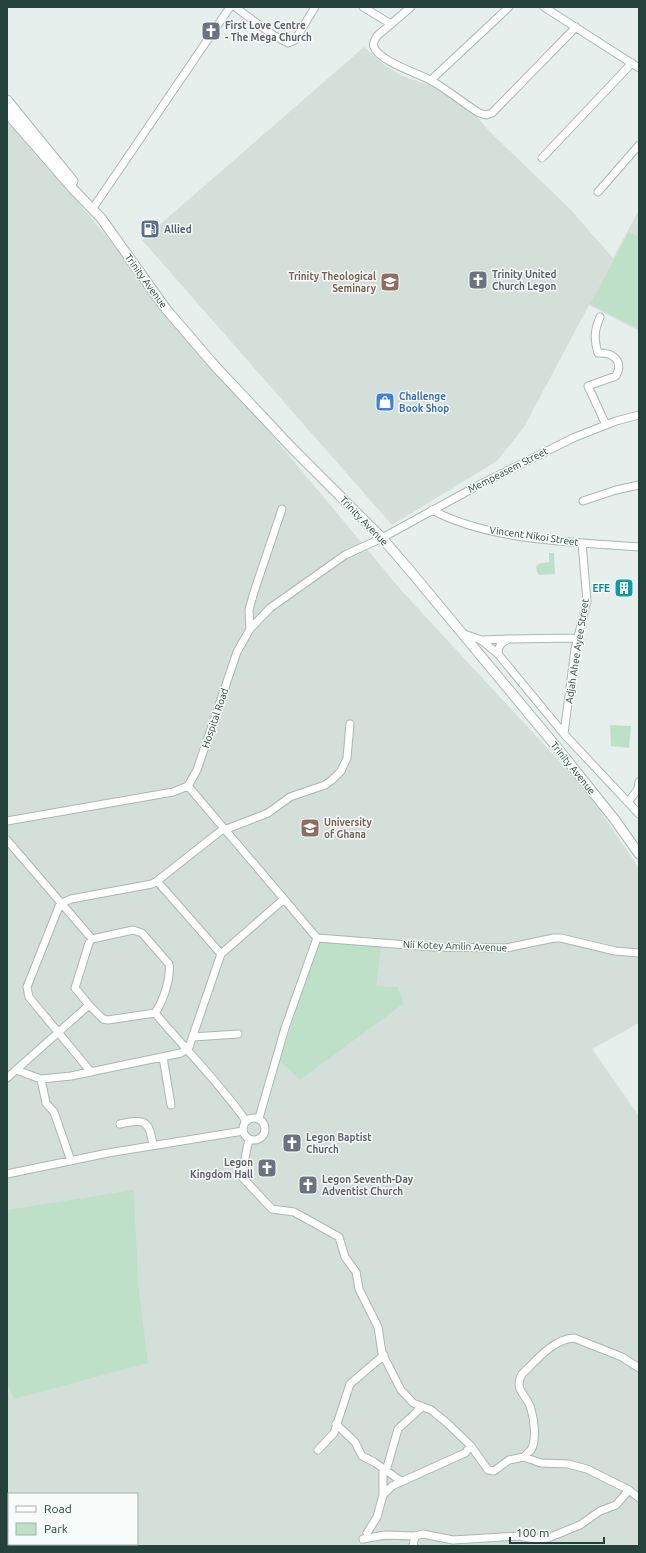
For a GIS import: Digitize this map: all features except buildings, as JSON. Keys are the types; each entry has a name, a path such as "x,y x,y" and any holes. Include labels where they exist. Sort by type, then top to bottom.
{"street":[{"path":"93,208 230,7"},
{"path":"235,7 273,35 288,43 295,40 315,7"},
{"path":"363,7 391,24"},
{"path":"411,7 377,36 373,42 374,48 378,53 399,67 431,80 479,113 486,115 492,113 576,27"},
{"path":"431,80 509,7"},
{"path":"544,7 639,68"},
{"path":"542,158 632,63"},
{"name":"Trinity Avenue","path":"7,100 70,176 81,196"},
{"name":"Trinity Avenue","path":"7,113 93,208 166,309 215,366 292,448 382,538 464,634 615,820 639,854"},
{"path":"598,192 639,145"},
{"path":"600,317 595,329 594,338 598,353 608,353 613,355 618,361 619,370 616,376 588,386 606,425"},
{"name":"Mempeasem Street","path":"382,538 432,510 573,438 639,414"},
{"path":"583,501 616,490 639,485"},
{"path":"250,629 249,610 282,509"},
{"name":"Vincent Nikoi Street","path":"432,510 464,525 517,535 582,543 639,547"},
{"name":"Hospital Road","path":"188,786 196,770 237,652 250,629 270,608 293,590 345,555 382,538"},
{"name":"Adjah Ahee Ayee Street","path":"564,734 577,638 586,601 582,543"},
{"path":"464,634 482,640 498,651 564,734 618,794 639,814"},
{"path":"482,640 577,638"},
{"path":"498,651 502,642 509,639"},
{"path":"91,1072 29,998 27,992 27,987 60,904 71,899 152,884 224,829 268,813 290,797 326,784 341,771 347,758 350,724"},
{"path":"628,802 638,789 639,782"},
{"path":"7,820 166,794 181,790 188,786 317,938 285,1028 259,1118"},
{"path":"7,840 60,904 92,939"},
{"path":"157,881 221,954"},
{"path":"16,1070 41,1079 91,1072 186,1051 193,1037 221,954 284,899"},
{"path":"132,930 138,931 142,933 166,960 170,971 161,1003 155,1013 108,1020 103,1019 76,991 75,983 89,943 92,939 132,930"},
{"name":"Nii Kotey Amlin Avenue","path":"317,938 434,947 506,948 554,938 561,938 584,942 615,951 639,953"},
{"path":"7,1078 89,1005"},
{"path":"155,1013 186,1051 227,1094 246,1121"},
{"path":"193,1037 238,1034"},
{"path":"162,1057 171,1105"},
{"path":"41,1079 46,1103 54,1112 71,1161"},
{"path":"243,1131 246,1121 252,1118 259,1118"},
{"path":"249,1139 260,1139 265,1134 266,1127 259,1118"},
{"path":"120,1124 140,1120 145,1122 149,1129 153,1145"},
{"path":"243,1131 249,1139 242,1177 272,1209 294,1212 339,1237 345,1257 356,1272 359,1289 378,1327 384,1355 401,1390 413,1403 434,1412 471,1446 488,1470 494,1471 509,1460 524,1457 541,1462 580,1467 629,1490 639,1498"},
{"path":"7,1174 153,1145 243,1131"},
{"path":"524,1457 532,1449 534,1435 531,1409 519,1388 520,1380 522,1374 550,1348 574,1338 622,1357 639,1368"},
{"path":"318,1450 331,1437 350,1384 384,1355"},
{"path":"422,1407 398,1429 384,1470 383,1495 377,1517 365,1536 416,1536 422,1534 453,1540 519,1536 534,1539 548,1538 580,1525 600,1511 616,1505 629,1490"},
{"path":"336,1424 355,1442 362,1456 374,1462 401,1482"},
{"path":"383,1495 392,1486 465,1453 471,1446"},
{"path":"413,1546 416,1536"}],"shaded area":[{"name":"Trinity Theological Seminary","path":"364,47 383,64 402,76 439,88 478,118 490,132 570,209 613,258 639,210 639,331 589,305 524,427 497,461 392,525 142,240"},
{"name":"University of Ghana","path":"7,117 401,590 585,789 639,868 639,1023 592,1049 639,1116 639,1546 7,1546"}],"green space":[{"path":"629,232 639,237 639,329 590,304"},
{"path":"549,553 554,553 555,574 539,575 536,566 541,563 549,562"},
{"path":"610,725 631,726 629,748 611,746"},
{"path":"319,941 381,947 376,986 398,987 403,1004 300,1080 280,1061"},
{"path":"134,1190 138,1283 148,1363 14,1399 7,1383 7,1210"}],"place":[{"name":"First Love Centre - The Mega Church","path":"211,31"},
{"name":"Allied","path":"150,229"},
{"name":"Trinity United Church Legon","path":"478,280"},
{"name":"Trinity Theological Seminary","path":"390,282"},
{"name":"Challenge Book Shop","path":"385,402"},
{"name":"EFE","path":"624,588"},
{"name":"University of Ghana","path":"310,828"},
{"name":"Legon Baptist Church","path":"292,1143"},
{"name":"Legon Kingdom Hall","path":"267,1168"},
{"name":"Legon Seventh-Day Adventist Church","path":"308,1185"}]}
